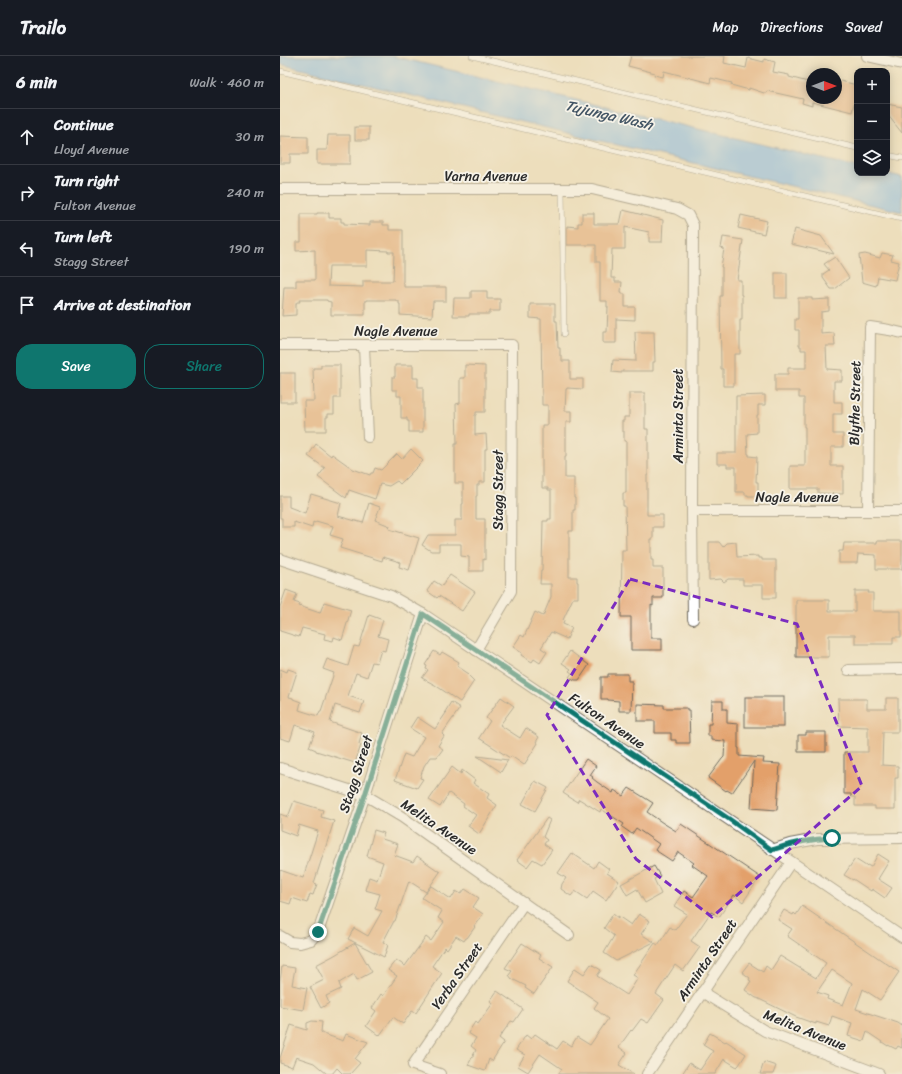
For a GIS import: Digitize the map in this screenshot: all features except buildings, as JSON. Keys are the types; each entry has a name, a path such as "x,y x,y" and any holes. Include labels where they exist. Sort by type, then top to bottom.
{"street":[{"path":"867,56 902,64"},
{"name":"Varna Avenue","path":"280,189 592,189 677,209 688,215"},
{"name":"Arminta Street","path":"688,215 692,225 693,619"},
{"name":"Blythe Street","path":"868,511 870,327 902,333"},
{"name":"Nagle Avenue","path":"280,345 512,345"},
{"name":"Stagg Street","path":"476,650 511,591 512,345"},
{"path":"364,346 368,437"},
{"name":"Nagle Avenue","path":"692,511 902,511"},
{"name":"Fulton Avenue","path":"280,559 391,596 423,614 729,819 902,938"},
{"name":"Stagg Street","path":"280,936 290,942 300,943 311,940 318,932 365,795 423,614"},
{"path":"848,670 902,669"},
{"name":"Melita Avenue","path":"280,768 365,795 402,817 568,935"},
{"path":"772,850 790,844 817,839 902,838"},
{"name":"Arminta Street","path":"647,1074 791,862"},
{"name":"Yerba Street","path":"440,1074 413,1065 524,903"},
{"name":"Melita Avenue","path":"702,992 765,1031 879,1074"}],"lane":[{"path":"472,56 854,147"},
{"path":"280,71 902,219"},
{"path":"890,156 902,158"},
{"path":"562,190 564,334"}],"highlighted area":[{"path":"630,579 797,624 862,786 712,917 636,859 547,715"}],"water":[{"name":"Tujunga Wash","path":"280,56 392,56 854,166 854,176 890,176 890,174 902,177 902,212 668,157 280,64"}],"route":[{"path":"318,932 365,795 423,614 729,819 772,850 790,844 832,838"}]}
